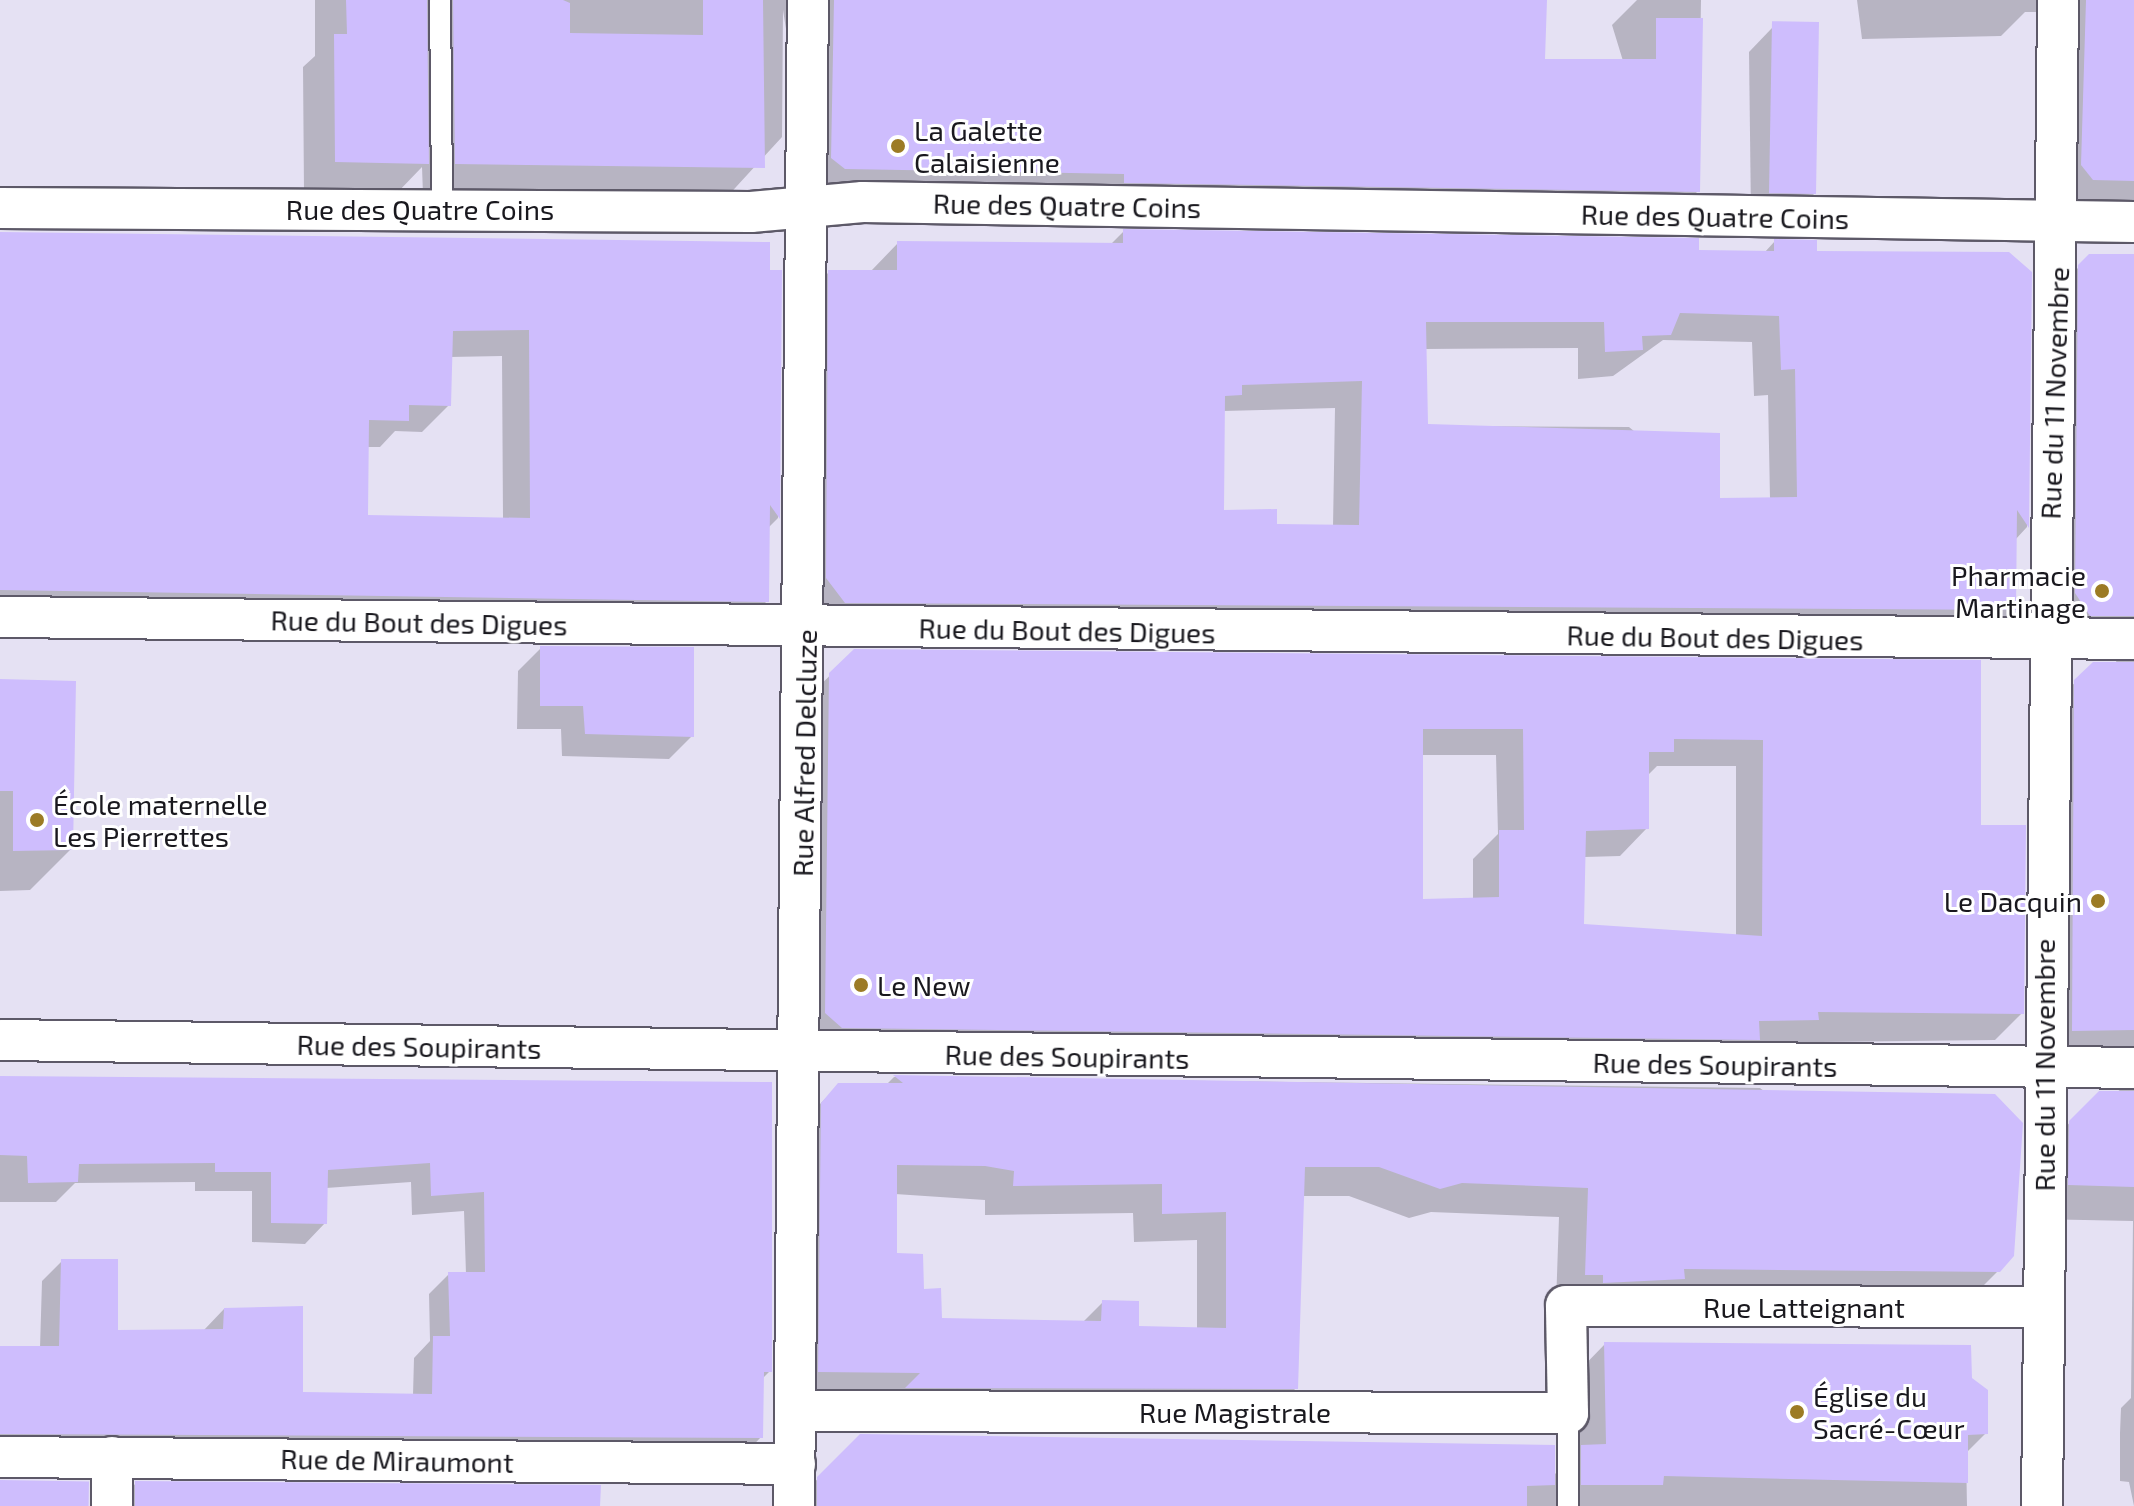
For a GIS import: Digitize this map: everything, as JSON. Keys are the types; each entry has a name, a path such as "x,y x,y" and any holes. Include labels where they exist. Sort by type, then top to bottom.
{"street":[{"name":"Rue Alfred Delcluze","path":"794,1506 806,626 808,0"},
{"name":"Rue du 11 Novembre","path":"2042,1506 2048,639 2059,221 2058,0"},
{"name":"Rue des Quatre Coins","path":"0,208 442,207 807,212 894,202 2134,222"},
{"name":"Rue du Bout des Digues","path":"0,617 2134,639"},
{"name":"Rue des Soupirants","path":"0,1040 801,1053 2134,1068"},
{"name":"Rue Latteignant","path":"1568,1413 1566,1306 2042,1307"},
{"name":"Rue Magistrale","path":"795,1411 1568,1413"},
{"name":"Rue de Miraumont","path":"0,1457 795,1464"},
{"path":"112,1457 112,1506"}],"lane":[{"path":"440,0 442,207"},
{"path":"1568,1413 1568,1506"}],"building":[{"path":"346,0 427,0 429,164 335,162 334,34 347,34"},
{"path":"453,0 563,0 570,3 570,33 703,35 703,0 763,0 765,168 455,164"},
{"path":"834,0 1547,0 1545,59 1656,59 1656,18 1703,18 1700,192 1124,183 1124,174 845,169 831,158"},
{"path":"2086,0 2134,0 2134,181 2093,180 2081,165"},
{"path":"1772,21 1819,22 1816,194 1769,193"},
{"path":"1123,229 1699,238 1699,250 1774,251 1774,239 1817,240 1817,251 2009,252 2032,272 2029,528 2017,510 2016,610 845,603 826,578 828,270 897,270 897,241 1123,243","holes":["1680,313 1779,316 1781,370 1795,369 1797,497 1720,498 1720,433 1428,424 1426,322 1604,322 1605,352 1643,350 1642,336 1671,335","1362,381 1359,525 1277,524 1277,509 1224,510 1225,396 1242,395 1242,385"]},
{"path":"0,232 770,242 770,270 782,270 780,519 770,505 769,602 0,590","holes":["529,330 530,518 368,515 369,420 409,421 409,405 451,406 453,331"]},
{"path":"2089,254 2134,254 2134,616 2090,616 2075,593 2078,265"},
{"path":"540,646 694,647 694,737 585,734 583,706 540,706"},
{"path":"854,649 1981,660 1981,825 2026,825 2024,1014 1818,1012 1819,1020 1759,1021 1760,1040 842,1028 825,1013 829,673","holes":["1423,729 1523,729 1524,830 1499,830 1499,897 1423,899","1674,739 1763,740 1762,936 1584,924 1586,831 1649,829 1649,752 1674,752"]},
{"path":"2093,662 2134,662 2134,1030 2072,1031 2074,680"},
{"path":"0,679 76,681 73,850 13,851 13,791 0,791"},
{"path":"893,1075 1995,1094 2023,1123 2014,1256 2000,1272 1684,1269 1685,1279 1603,1283 1603,1275 1585,1275 1588,1188 1462,1183 1440,1189 1379,1167 1305,1167 1298,1389 905,1388 920,1373 818,1372 821,1103 838,1083 903,1083","holes":["897,1165 985,1166 1014,1171 1013,1186 1162,1184 1162,1214 1226,1212 1226,1328 1139,1326 1139,1301 1102,1300 1101,1321 942,1318 941,1288 924,1289 923,1254 897,1253"]},
{"path":"0,1076 772,1082 772,1372 764,1372 763,1438 0,1434 0,1346 59,1346 61,1259 118,1259 118,1330 223,1329 224,1308 303,1306 303,1392 432,1394 433,1336 450,1336 448,1272 485,1272 484,1192 431,1196 430,1163 328,1170 327,1224 271,1223 271,1172 215,1172 215,1163 79,1164 78,1182 28,1183 27,1156 0,1155"},
{"path":"2099,1091 2134,1091 2134,1187 2068,1185 2069,1121"},
{"name":"Église du Sacré-Cœur","path":"1604,1342 1971,1345 1972,1378 1988,1390 1988,1434 1968,1435 1968,1483 1664,1476 1663,1485 1581,1485 1581,1445 1606,1444"},
{"path":"860,1434 1555,1445 1555,1485 1527,1486 1527,1506 817,1506 817,1477"},
{"path":"0,1480 89,1482 89,1506 0,1506"},
{"path":"135,1481 601,1485 600,1506 135,1506"}],"place":[{"name":"La Galette Calaisienne","path":"898,146"},
{"name":"Pharmacie Martinage","path":"2102,591"},
{"name":"École maternelle Les Pierrettes","path":"37,820"},
{"name":"Le Dacquin","path":"2098,901"},
{"name":"Le New","path":"861,985"},
{"name":"Église du Sacré-Cœur","path":"1797,1412"}]}
